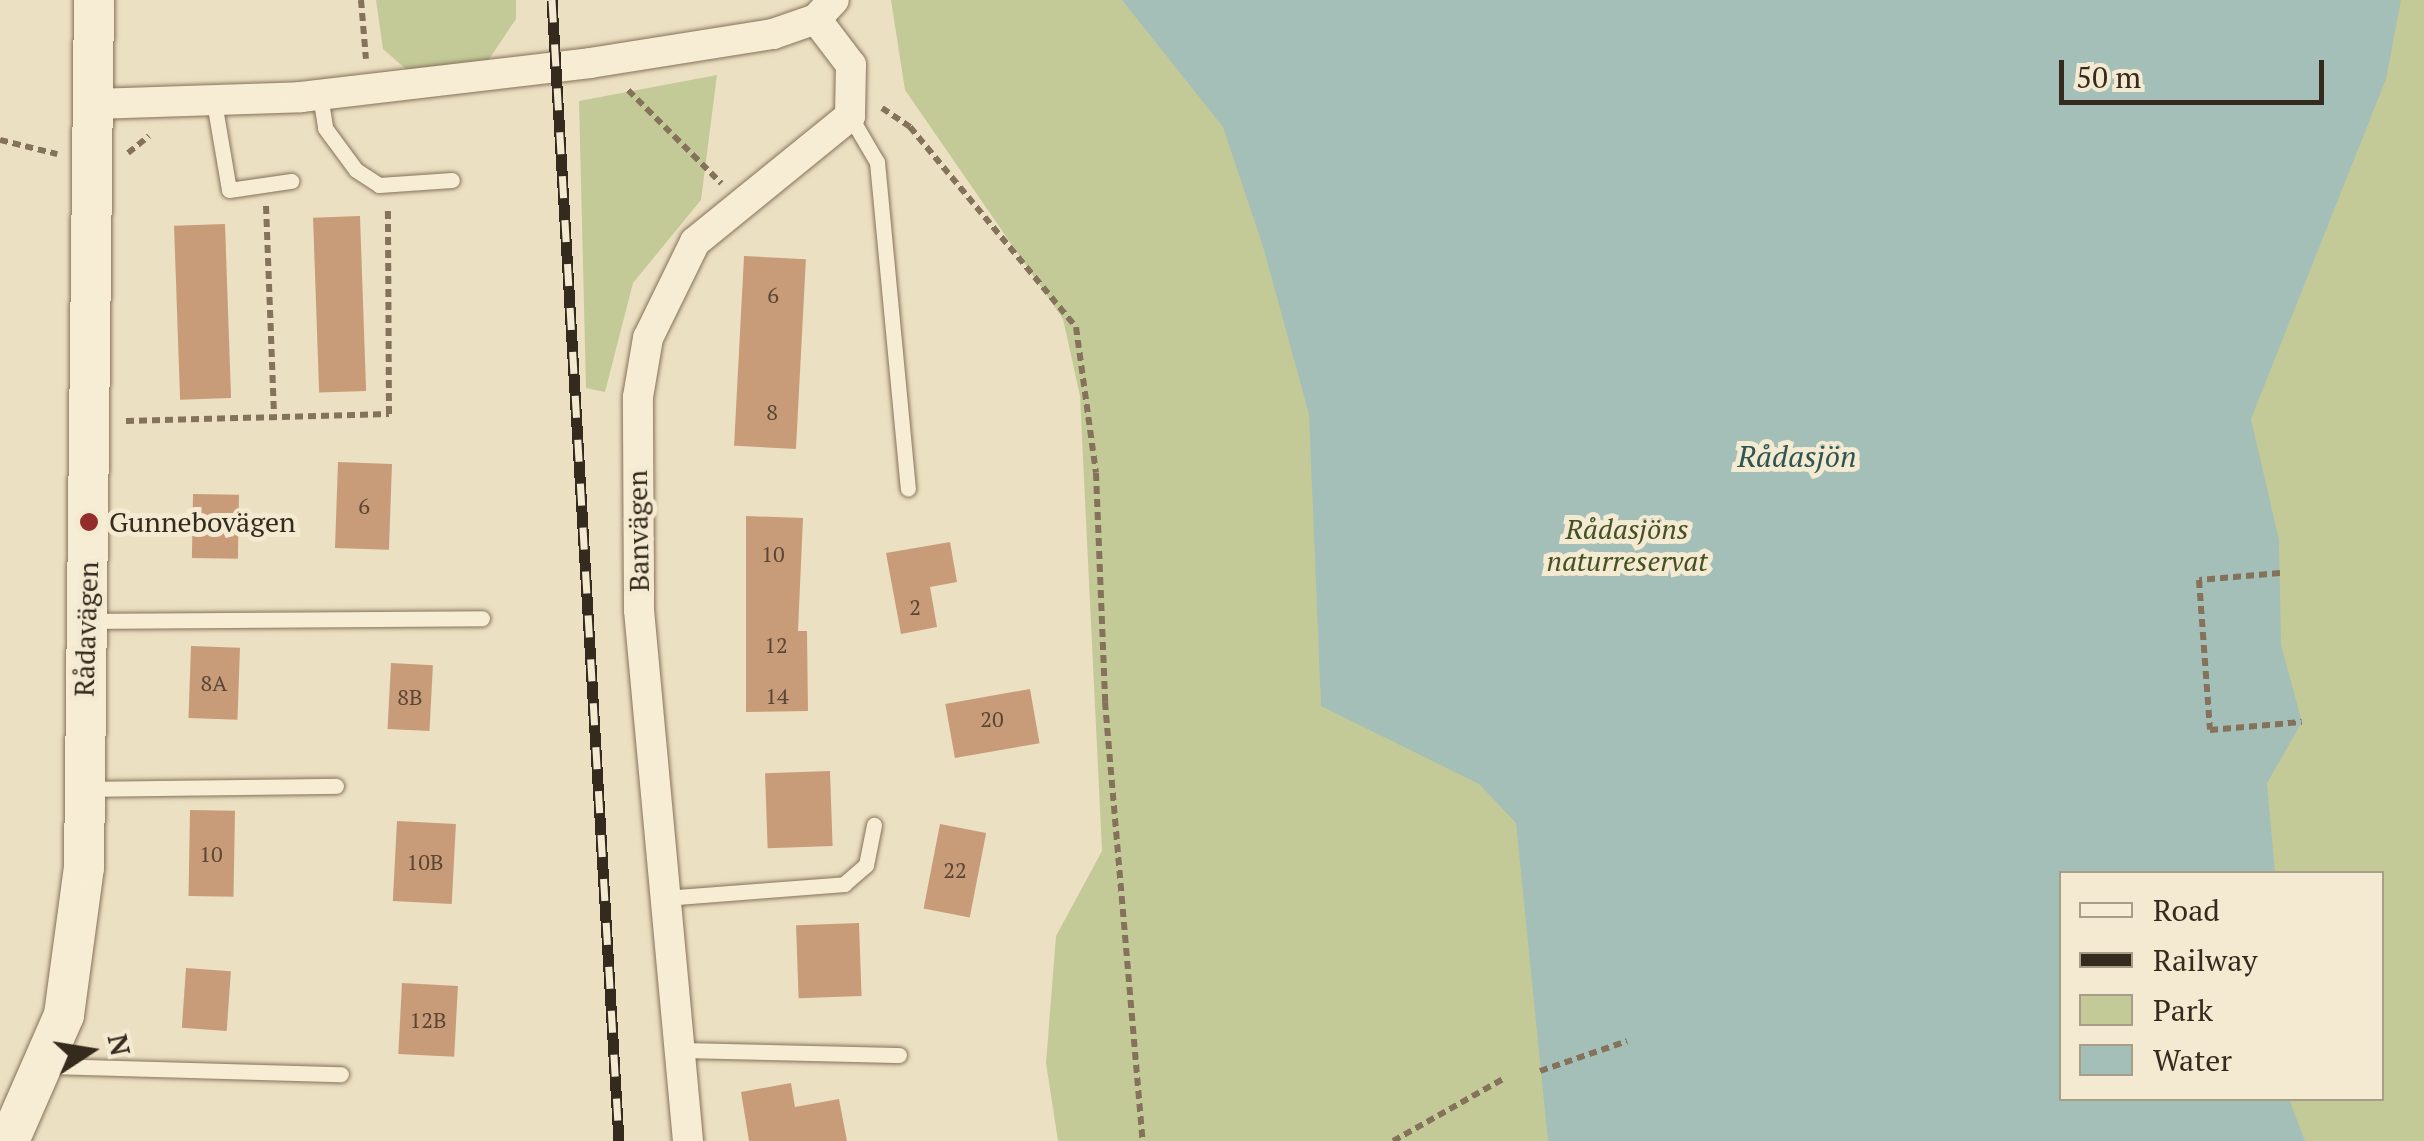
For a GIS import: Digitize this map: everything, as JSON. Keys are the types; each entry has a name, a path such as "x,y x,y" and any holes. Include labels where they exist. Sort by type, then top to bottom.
{"street":[{"name":"Rådavägen","path":"8,1141 48,1066 76,949 83,788 94,0"},
{"path":"94,104 214,102 368,89 773,34 825,9 851,66 853,103"},
{"name":"Banvägen","path":"688,1141 664,898 636,490 648,338 695,242 853,103"}],"lane":[{"path":"320,95 335,147 387,184 452,180"},
{"path":"214,102 229,190 291,181"},
{"path":"853,103 877,162 908,488"},
{"path":"85,621 482,618"},
{"path":"83,788 336,786"},
{"path":"664,898 844,884 866,864 874,825"},
{"path":"680,1050 899,1056"},
{"path":"48,1066 73,1073 342,1074"}],"path":[{"path":"361,0 368,89"},
{"path":"853,103 910,127 1076,326 1096,473 1105,702 1143,1141"},
{"path":"0,140 64,156"},
{"path":"105,422 274,412 389,414 387,184"},
{"path":"262,185 274,412"},
{"path":"2280,573 2198,580 2210,730 2302,722"},
{"path":"1540,1071 1626,1041"},
{"path":"1393,1141 1504,1079"}],"green space":[{"path":"376,0 516,0 516,19 485,65 408,71 383,49"},
{"name":"Rådasjön","path":"891,0 2424,0 2424,1141 1058,1141 1046,1063 1056,936 1102,851 1080,396 1063,319 905,90"},
{"path":"717,75 701,200 633,283 605,392 586,388 579,101"}],"water":[{"name":"Rådasjön","path":"1122,0 2401,0 2386,79 2251,419 2279,540 2281,645 2302,722 2267,783 2275,871 2059,871 2059,1101 2290,1101 2305,1141 1548,1141 1516,823 1479,784 1321,706 1309,414 1262,243 1223,127"}],"building":[{"path":"360,216 366,391 319,393 313,218"},
{"path":"225,224 231,398 180,400 174,226"},
{"path":"744,256 806,259 796,449 734,446"},
{"path":"338,462 392,464 389,550 335,548"},
{"path":"193,494 239,495 238,559 192,558"},
{"path":"746,516 803,518 798,631 807,631 808,711 746,712"},
{"path":"950,542 957,582 930,587 937,627 901,634 886,553"},
{"path":"191,646 240,648 237,720 188,718"},
{"path":"391,663 433,665 429,731 388,729"},
{"path":"1030,689 1040,743 955,758 945,704"},
{"path":"830,771 833,846 768,848 765,773"},
{"path":"190,810 235,811 233,897 188,896"},
{"path":"397,821 456,824 452,904 393,901"},
{"path":"940,824 986,833 970,917 924,908"},
{"path":"859,923 862,996 799,998 796,925"},
{"path":"186,968 231,971 227,1031 182,1028"},
{"path":"402,983 458,986 454,1057 398,1054"},
{"path":"791,1083 795,1107 839,1099 847,1141 749,1141 741,1092"}],"railway":[{"path":"552,0 619,1141"}],"place":[{"name":"Gunnebovägen","path":"89,522"}],"park label":[{"name":"Rådasjöns naturreservat","path":"1627,545"}]}
